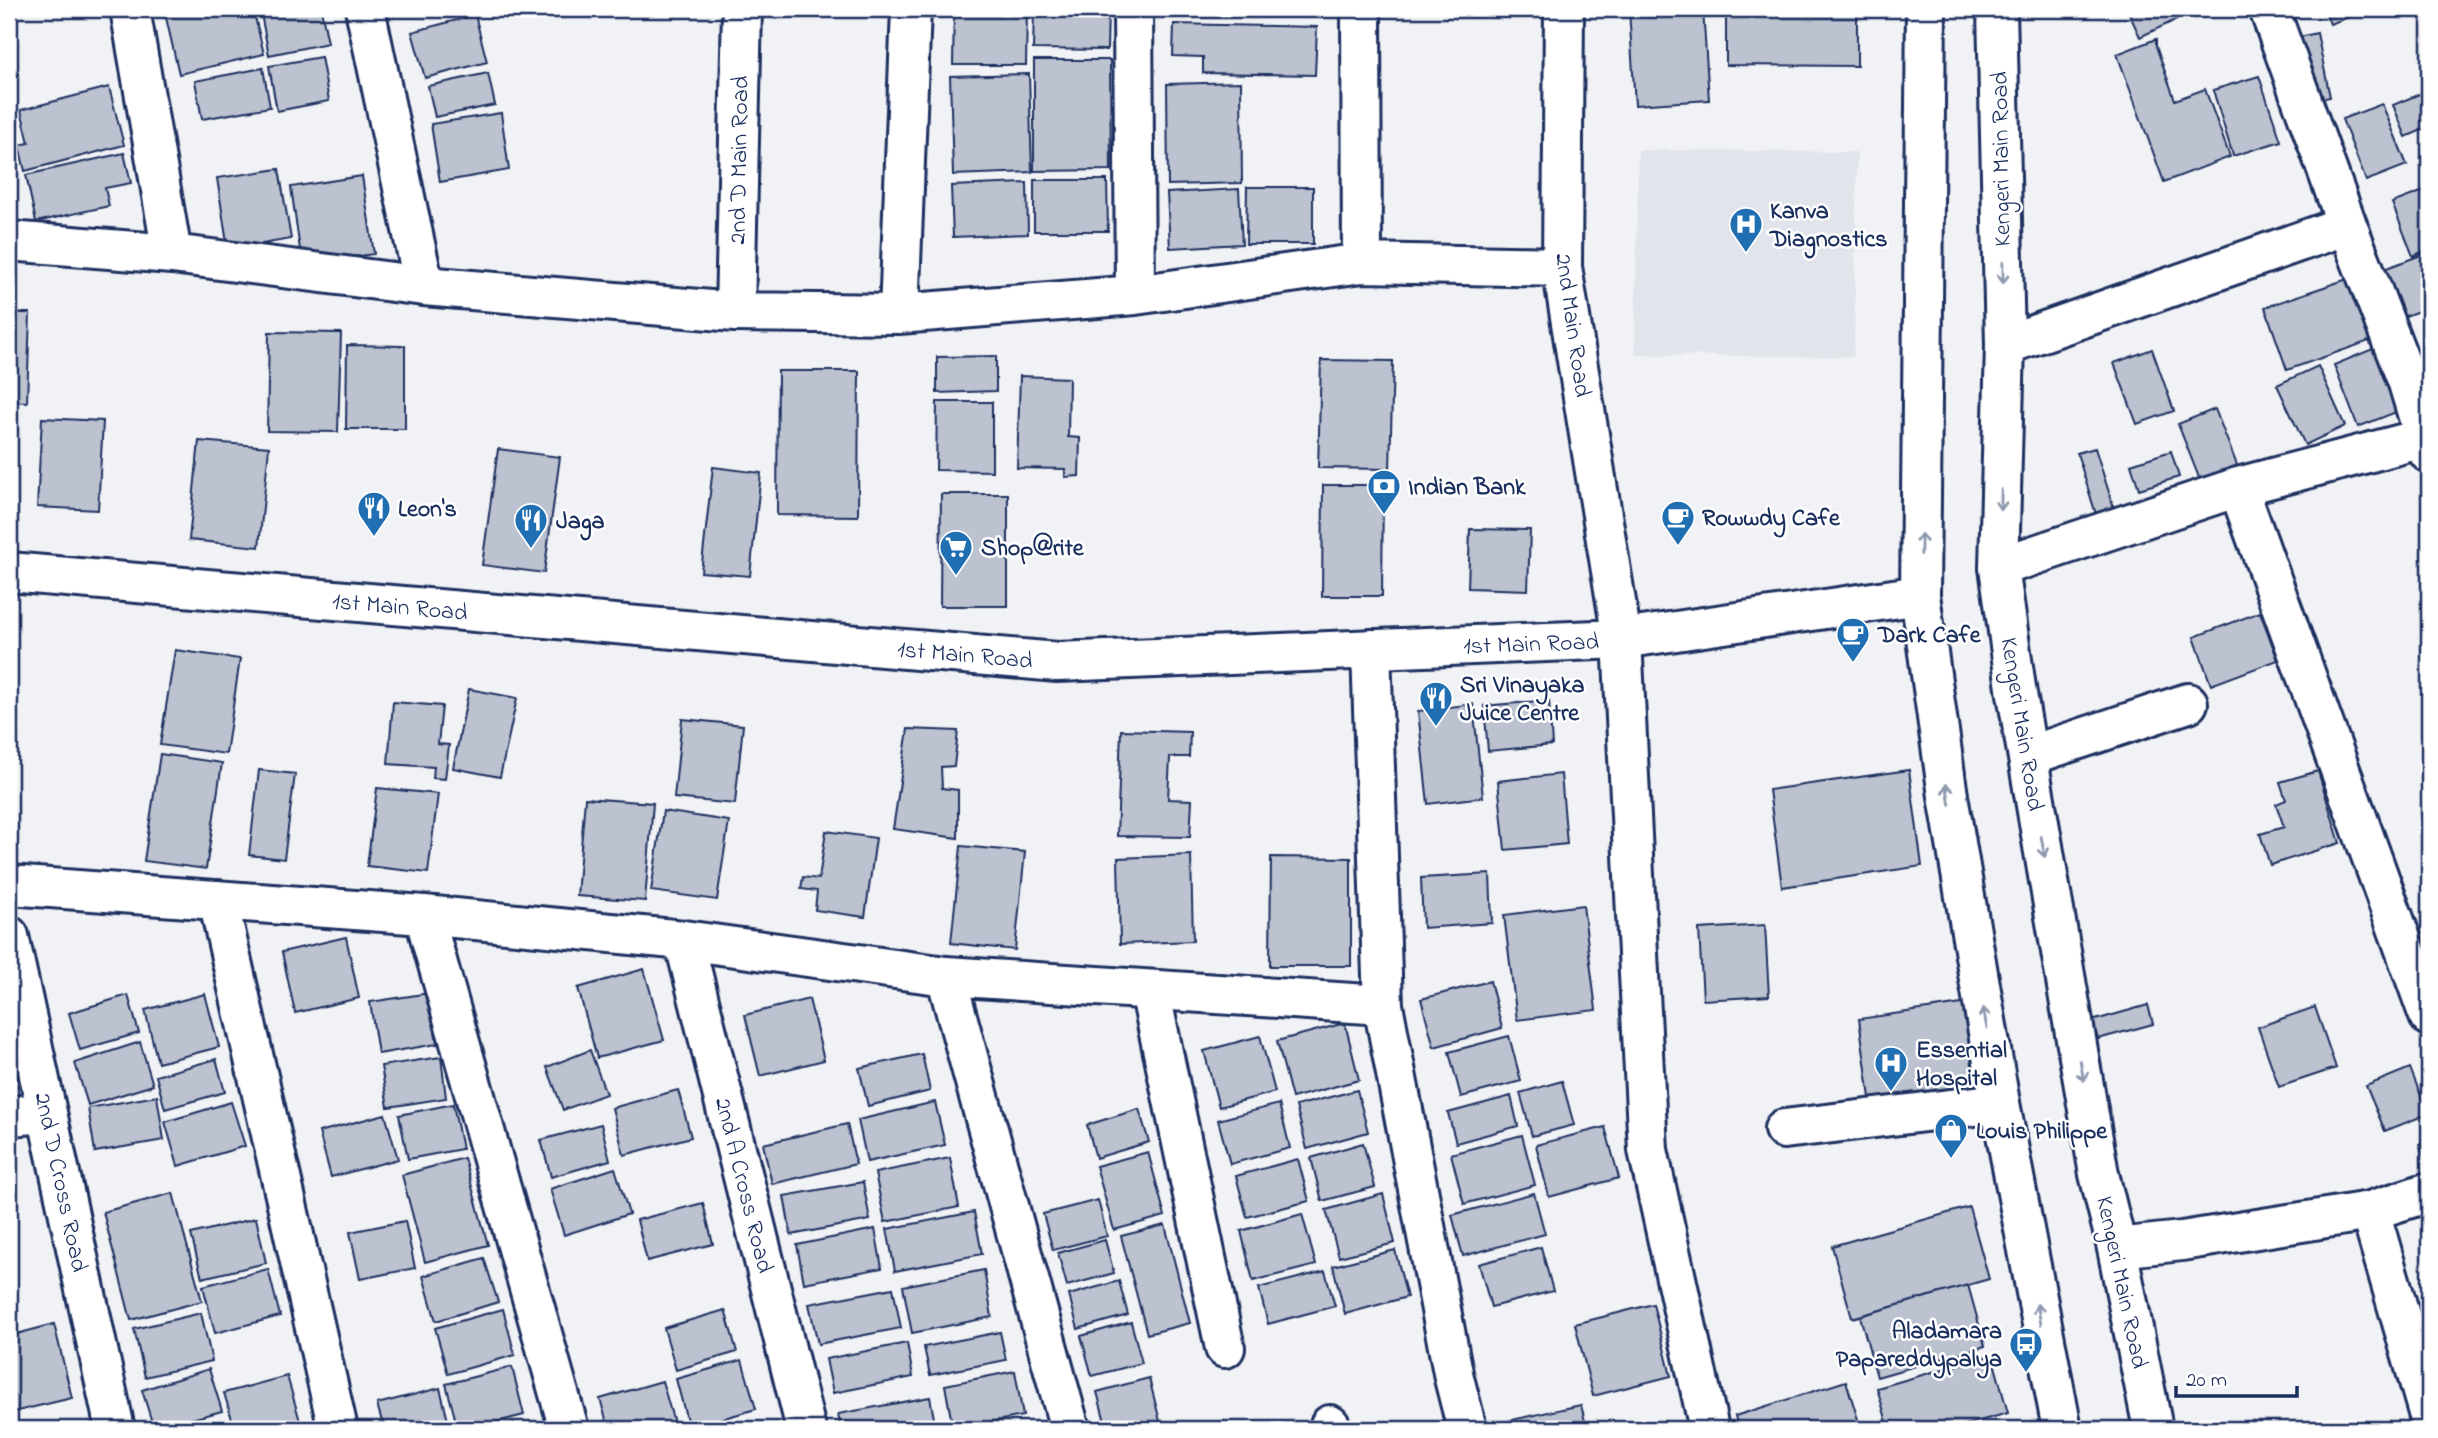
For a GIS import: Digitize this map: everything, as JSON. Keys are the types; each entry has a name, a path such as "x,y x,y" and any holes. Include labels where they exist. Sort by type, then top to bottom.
{"street":[{"path":"130,9 172,254"},
{"path":"365,9 424,286"},
{"name":"2nd D Main Road","path":"735,312 742,9"},
{"path":"899,314 911,9"},
{"path":"1133,9 1135,295"},
{"path":"1361,9 1362,263"},
{"name":"2nd Main Road","path":"1564,9 1562,267 1622,639 1648,1150 1709,1429"},
{"path":"1926,9 1920,595 1948,796 2000,1103 2062,1429"},
{"name":"Kengeri Main Road","path":"1997,9 2005,345 1999,567 2016,688 2099,1174 2117,1248 2153,1429"},
{"path":"1999,567 2238,487 2427,445 2419,379 2347,225 2269,9"},
{"path":"2005,345 2347,225"},
{"path":"9,241 172,254 424,286 735,312 899,314 1135,295 1362,263 1562,267"},
{"path":"2238,487 2429,1016"},
{"name":"1st Main Road","path":"9,572 1057,662 1622,639 1920,595"},
{"path":"1371,649 1382,1006 1454,1378 1467,1429"},
{"path":"2028,757 2188,703"},
{"path":"9,884 424,915 684,940 946,976 1382,1006"},
{"path":"218,900 338,1429"},
{"path":"424,915 569,1429"},
{"name":"2nd D Cross Road","path":"9,936 115,1429"},
{"name":"2nd A Cross Road","path":"684,940 806,1429"},
{"path":"946,976 1070,1429"},
{"path":"1150,990 1225,1348"},
{"path":"1784,1129 2000,1103"},
{"path":"9,1116 47,1113"},
{"path":"2117,1248 2182,1241 2370,1211 2429,1192"},
{"path":"2370,1211 2429,1416"}],"shaded area":[{"name":"Kanva Diagnostics","path":"1638,150 1857,152 1854,357 1635,355"},
{"path":"9,1027 25,1086 9,1087"}],"building":[{"path":"164,9 253,9 264,54 179,74"},
{"path":"260,9 321,9 328,43 269,55"},
{"path":"954,9 1027,9 1026,65 953,65"},
{"path":"1034,9 1108,9 1107,50 1033,49"},
{"path":"1174,9 1236,9 1236,16 1174,17"},
{"path":"1249,9 1273,9 1273,13 1249,14"},
{"path":"1629,9 1703,9 1709,100 1635,105"},
{"path":"2127,9 2178,9 2182,17 2140,37"},
{"path":"2324,9 2371,9 2330,24"},
{"path":"1726,11 1857,11 1857,66 1726,65"},
{"path":"475,15 487,62 425,78 412,32"},
{"path":"1174,24 1317,27 1315,75 1203,73 1203,57 1173,56"},
{"path":"2317,33 2330,97 2309,101 2295,38"},
{"path":"2156,39 2175,100 2205,89 2230,157 2164,182 2117,54"},
{"path":"321,57 329,101 277,111 269,66"},
{"path":"1034,60 1110,60 1111,170 1034,171"},
{"path":"263,68 270,107 202,119 195,81"},
{"path":"488,73 495,105 435,117 428,86"},
{"path":"1029,74 1032,172 953,175 950,76"},
{"path":"2259,76 2281,141 2233,156 2213,90"},
{"path":"1241,82 1242,183 1168,185 1167,84"},
{"path":"109,87 124,145 25,171 19,145 29,143 21,110"},
{"path":"2429,90 2429,127 2406,137 2393,105"},
{"path":"2382,104 2407,165 2366,181 2342,119"},
{"path":"501,113 509,170 440,182 431,124"},
{"path":"124,153 131,183 105,188 109,206 36,222 26,175"},
{"path":"279,169 291,239 228,250 217,178"},
{"path":"362,176 374,254 302,264 291,187"},
{"path":"1034,180 1107,180 1108,231 1034,231"},
{"path":"1027,183 1028,234 953,237 951,186"},
{"path":"1247,187 1313,187 1313,244 1246,244"},
{"path":"1239,189 1242,244 1170,248 1167,193"},
{"path":"2429,189 2429,249 2413,256 2392,203"},
{"path":"2429,252 2429,307 2403,317 2384,269"},
{"path":"2356,276 2378,338 2287,370 2265,307"},
{"path":"2429,311 2429,335 2421,315"},
{"path":"9,313 30,313 27,402 9,401"},
{"path":"269,332 341,333 338,432 267,431"},
{"path":"347,345 405,346 405,429 346,429"},
{"path":"2380,346 2404,409 2358,427 2334,365"},
{"path":"2152,349 2174,411 2137,424 2114,363"},
{"path":"996,356 996,391 937,393 937,357"},
{"path":"1321,360 1393,361 1390,469 1318,468"},
{"path":"2318,366 2345,426 2305,445 2277,385"},
{"path":"778,371 859,371 858,516 777,515"},
{"path":"1020,376 1069,378 1068,437 1080,438 1079,476 1065,477 1065,469 1017,468"},
{"path":"937,402 992,402 992,471 936,470"},
{"path":"2215,409 2242,478 2205,493 2178,424"},
{"path":"42,418 103,421 98,510 37,507"},
{"path":"199,441 269,447 259,547 189,540"},
{"path":"2095,448 2117,518 2099,524 2077,453"},
{"path":"498,449 560,457 544,573 482,565"},
{"path":"2171,451 2179,477 2139,489 2131,464"},
{"path":"713,467 761,473 750,576 701,572"},
{"path":"1323,485 1383,485 1382,596 1322,596"},
{"path":"941,494 1008,494 1008,606 940,606"},
{"path":"1470,529 1530,530 1528,590 1468,588"},
{"path":"2260,612 2278,660 2211,685 2194,637"},
{"path":"175,650 240,659 226,754 160,745"},
{"path":"469,689 517,698 500,777 453,768"},
{"path":"1549,700 1552,745 1488,751 1484,706"},
{"path":"393,702 442,706 438,744 449,745 445,779 433,778 434,767 388,764"},
{"path":"1473,704 1483,797 1428,804 1418,711"},
{"path":"682,719 743,725 735,804 674,798"},
{"path":"908,729 958,731 954,766 941,767 942,788 958,790 958,838 893,829"},
{"path":"1121,730 1190,732 1189,757 1170,757 1168,799 1192,800 1190,837 1117,836"},
{"path":"160,754 222,763 206,869 144,861"},
{"path":"259,770 295,774 284,859 249,855"},
{"path":"1909,770 1922,866 1782,887 1769,790"},
{"path":"2318,771 2340,843 2270,865 2260,834 2284,827 2276,804 2286,800 2280,782"},
{"path":"1561,774 1567,844 1505,850 1498,781"},
{"path":"377,788 438,794 428,873 367,866"},
{"path":"585,798 653,803 645,901 577,896"},
{"path":"663,811 729,821 717,900 651,891"},
{"path":"826,831 876,838 865,917 815,910 817,891 801,889 803,877 819,879"},
{"path":"961,846 1025,852 1015,950 951,943"},
{"path":"1191,855 1193,941 1120,944 1118,858"},
{"path":"1271,857 1351,858 1351,966 1270,966"},
{"path":"1490,874 1492,923 1423,928 1421,878"},
{"path":"1583,905 1596,1010 1517,1020 1504,915"},
{"path":"1765,925 1769,996 1703,1000 1699,929"},
{"path":"346,937 359,998 295,1013 282,952"},
{"path":"644,969 664,1040 597,1058 578,988"},
{"path":"1490,981 1502,1028 1434,1047 1421,999"},
{"path":"430,993 437,1044 378,1054 370,1002"},
{"path":"205,994 219,1047 158,1063 145,1010"},
{"path":"128,995 139,1033 80,1050 69,1013"},
{"path":"809,999 824,1060 760,1076 745,1015"},
{"path":"1976,1002 1989,1096 1872,1112 1859,1019"},
{"path":"2148,1005 2153,1024 2098,1039 2092,1021"},
{"path":"2315,1007 2336,1068 2279,1087 2258,1027"},
{"path":"1345,1023 1359,1080 1292,1098 1277,1041"},
{"path":"1260,1036 1275,1092 1219,1107 1204,1051"},
{"path":"1509,1036 1521,1081 1461,1097 1449,1052"},
{"path":"140,1042 153,1085 88,1105 75,1063"},
{"path":"590,1050 606,1094 563,1110 547,1067"},
{"path":"922,1054 930,1091 868,1106 859,1068"},
{"path":"441,1057 446,1098 388,1107 381,1066"},
{"path":"216,1059 225,1092 165,1109 156,1076"},
{"path":"2410,1068 2428,1114 2385,1131 2366,1086"},
{"path":"1562,1081 1574,1125 1532,1136 1520,1093"},
{"path":"678,1090 691,1137 624,1155 612,1108"},
{"path":"1357,1090 1368,1132 1307,1149 1296,1106"},
{"path":"157,1096 164,1140 95,1152 88,1108"},
{"path":"1511,1096 1518,1126 1456,1143 1448,1113"},
{"path":"231,1102 245,1146 178,1166 165,1122"},
{"path":"935,1102 945,1145 867,1162 858,1120"},
{"path":"453,1104 462,1149 408,1159 399,1115"},
{"path":"1279,1104 1290,1148 1230,1164 1218,1120"},
{"path":"1139,1109 1149,1142 1096,1158 1087,1125"},
{"path":"385,1114 398,1159 331,1177 319,1132"},
{"path":"601,1124 610,1160 551,1177 541,1140"},
{"path":"847,1124 856,1164 772,1184 763,1144"},
{"path":"1605,1127 1619,1178 1549,1197 1536,1145"},
{"path":"1522,1135 1535,1185 1464,1204 1451,1154"},
{"path":"2429,1140 2429,1168 2419,1145"},
{"path":"1363,1143 1375,1187 1322,1201 1311,1158"},
{"path":"1148,1152 1165,1216 1114,1230 1096,1166"},
{"path":"464,1158 488,1245 425,1262 402,1175"},
{"path":"950,1158 959,1207 885,1222 875,1173"},
{"path":"1298,1159 1309,1201 1247,1217 1236,1176"},
{"path":"615,1168 629,1214 564,1235 550,1189"},
{"path":"863,1182 870,1220 791,1235 784,1196"},
{"path":"173,1193 202,1301 131,1320 103,1212"},
{"path":"1534,1193 1545,1234 1463,1256 1452,1215"},
{"path":"1383,1194 1395,1243 1339,1257 1326,1210"},
{"path":"1098,1200 1107,1236 1053,1250 1043,1214"},
{"path":"703,1203 713,1244 647,1261 637,1220"},
{"path":"1969,1207 1989,1279 1852,1318 1832,1246"},
{"path":"974,1212 982,1254 895,1271 887,1229"},
{"path":"1302,1214 1316,1265 1253,1281 1241,1231"},
{"path":"256,1218 266,1263 202,1278 191,1234"},
{"path":"405,1221 415,1268 360,1279 350,1232"},
{"path":"1165,1225 1190,1323 1147,1334 1121,1236"},
{"path":"875,1229 882,1268 804,1283 797,1245"},
{"path":"1105,1240 1114,1273 1067,1286 1058,1253"},
{"path":"1541,1247 1553,1291 1491,1307 1479,1264"},
{"path":"1395,1250 1407,1297 1345,1314 1333,1266"},
{"path":"484,1258 498,1302 436,1321 423,1276"},
{"path":"268,1269 280,1316 215,1333 203,1286"},
{"path":"984,1270 992,1317 912,1333 903,1286"},
{"path":"1325,1271 1335,1306 1268,1324 1259,1288"},
{"path":"1119,1281 1128,1315 1078,1329 1069,1295"},
{"path":"1968,1285 1985,1346 1877,1377 1860,1316"},
{"path":"893,1288 901,1328 818,1344 809,1304"},
{"path":"1653,1304 1671,1376 1593,1396 1575,1324"},
{"path":"503,1309 515,1355 448,1374 435,1328"},
{"path":"725,1310 737,1352 676,1370 664,1328"},
{"path":"201,1313 212,1361 145,1377 134,1329"},
{"path":"1131,1322 1142,1363 1092,1376 1081,1336"},
{"path":"54,1324 72,1398 9,1413 9,1336"},
{"path":"1000,1332 1006,1360 930,1375 924,1347"},
{"path":"907,1343 913,1377 833,1393 826,1359"},
{"path":"1992,1355 2008,1413 1951,1429 1889,1429 1877,1388"},
{"path":"742,1360 756,1409 689,1428 676,1379"},
{"path":"512,1367 524,1415 469,1429 458,1429 446,1384"},
{"path":"209,1369 222,1411 154,1429 142,1390"},
{"path":"1015,1371 1023,1416 953,1429 945,1385"},
{"path":"287,1376 300,1421 268,1429 235,1429 224,1393"},
{"path":"1149,1378 1162,1429 1107,1429 1097,1392"},
{"path":"662,1381 675,1426 664,1429 609,1429 600,1399"},
{"path":"1846,1381 1861,1429 1739,1429 1735,1416"},
{"path":"440,1388 450,1429 384,1429 377,1404"},
{"path":"930,1397 936,1429 841,1429 838,1414"},
{"path":"1581,1405 1587,1429 1509,1429 1507,1421"},
{"path":"222,1421 224,1429 179,1429"},
{"path":"753,1422 755,1429 723,1429"},
{"path":"514,1423 516,1429 494,1429"}],"place":[{"name":"Kanva Diagnostics","path":"1746,254"},
{"name":"Indian Bank","path":"1384,516"},
{"name":"Leon's","path":"374,538"},
{"name":"Rowwdy Cafe","path":"1678,547"},
{"name":"Jaga","path":"531,550"},
{"name":"Shop@rite","path":"956,577"},
{"name":"Dark Cafe","path":"1853,664"},
{"name":"Sri Vinayaka Juice Centre","path":"1436,728"},
{"name":"Essential Hospital","path":"1891,1093"},
{"name":"Louis Philippe","path":"1951,1160"},
{"name":"Aladamara Papareddypalya","path":"2026,1374"}]}
